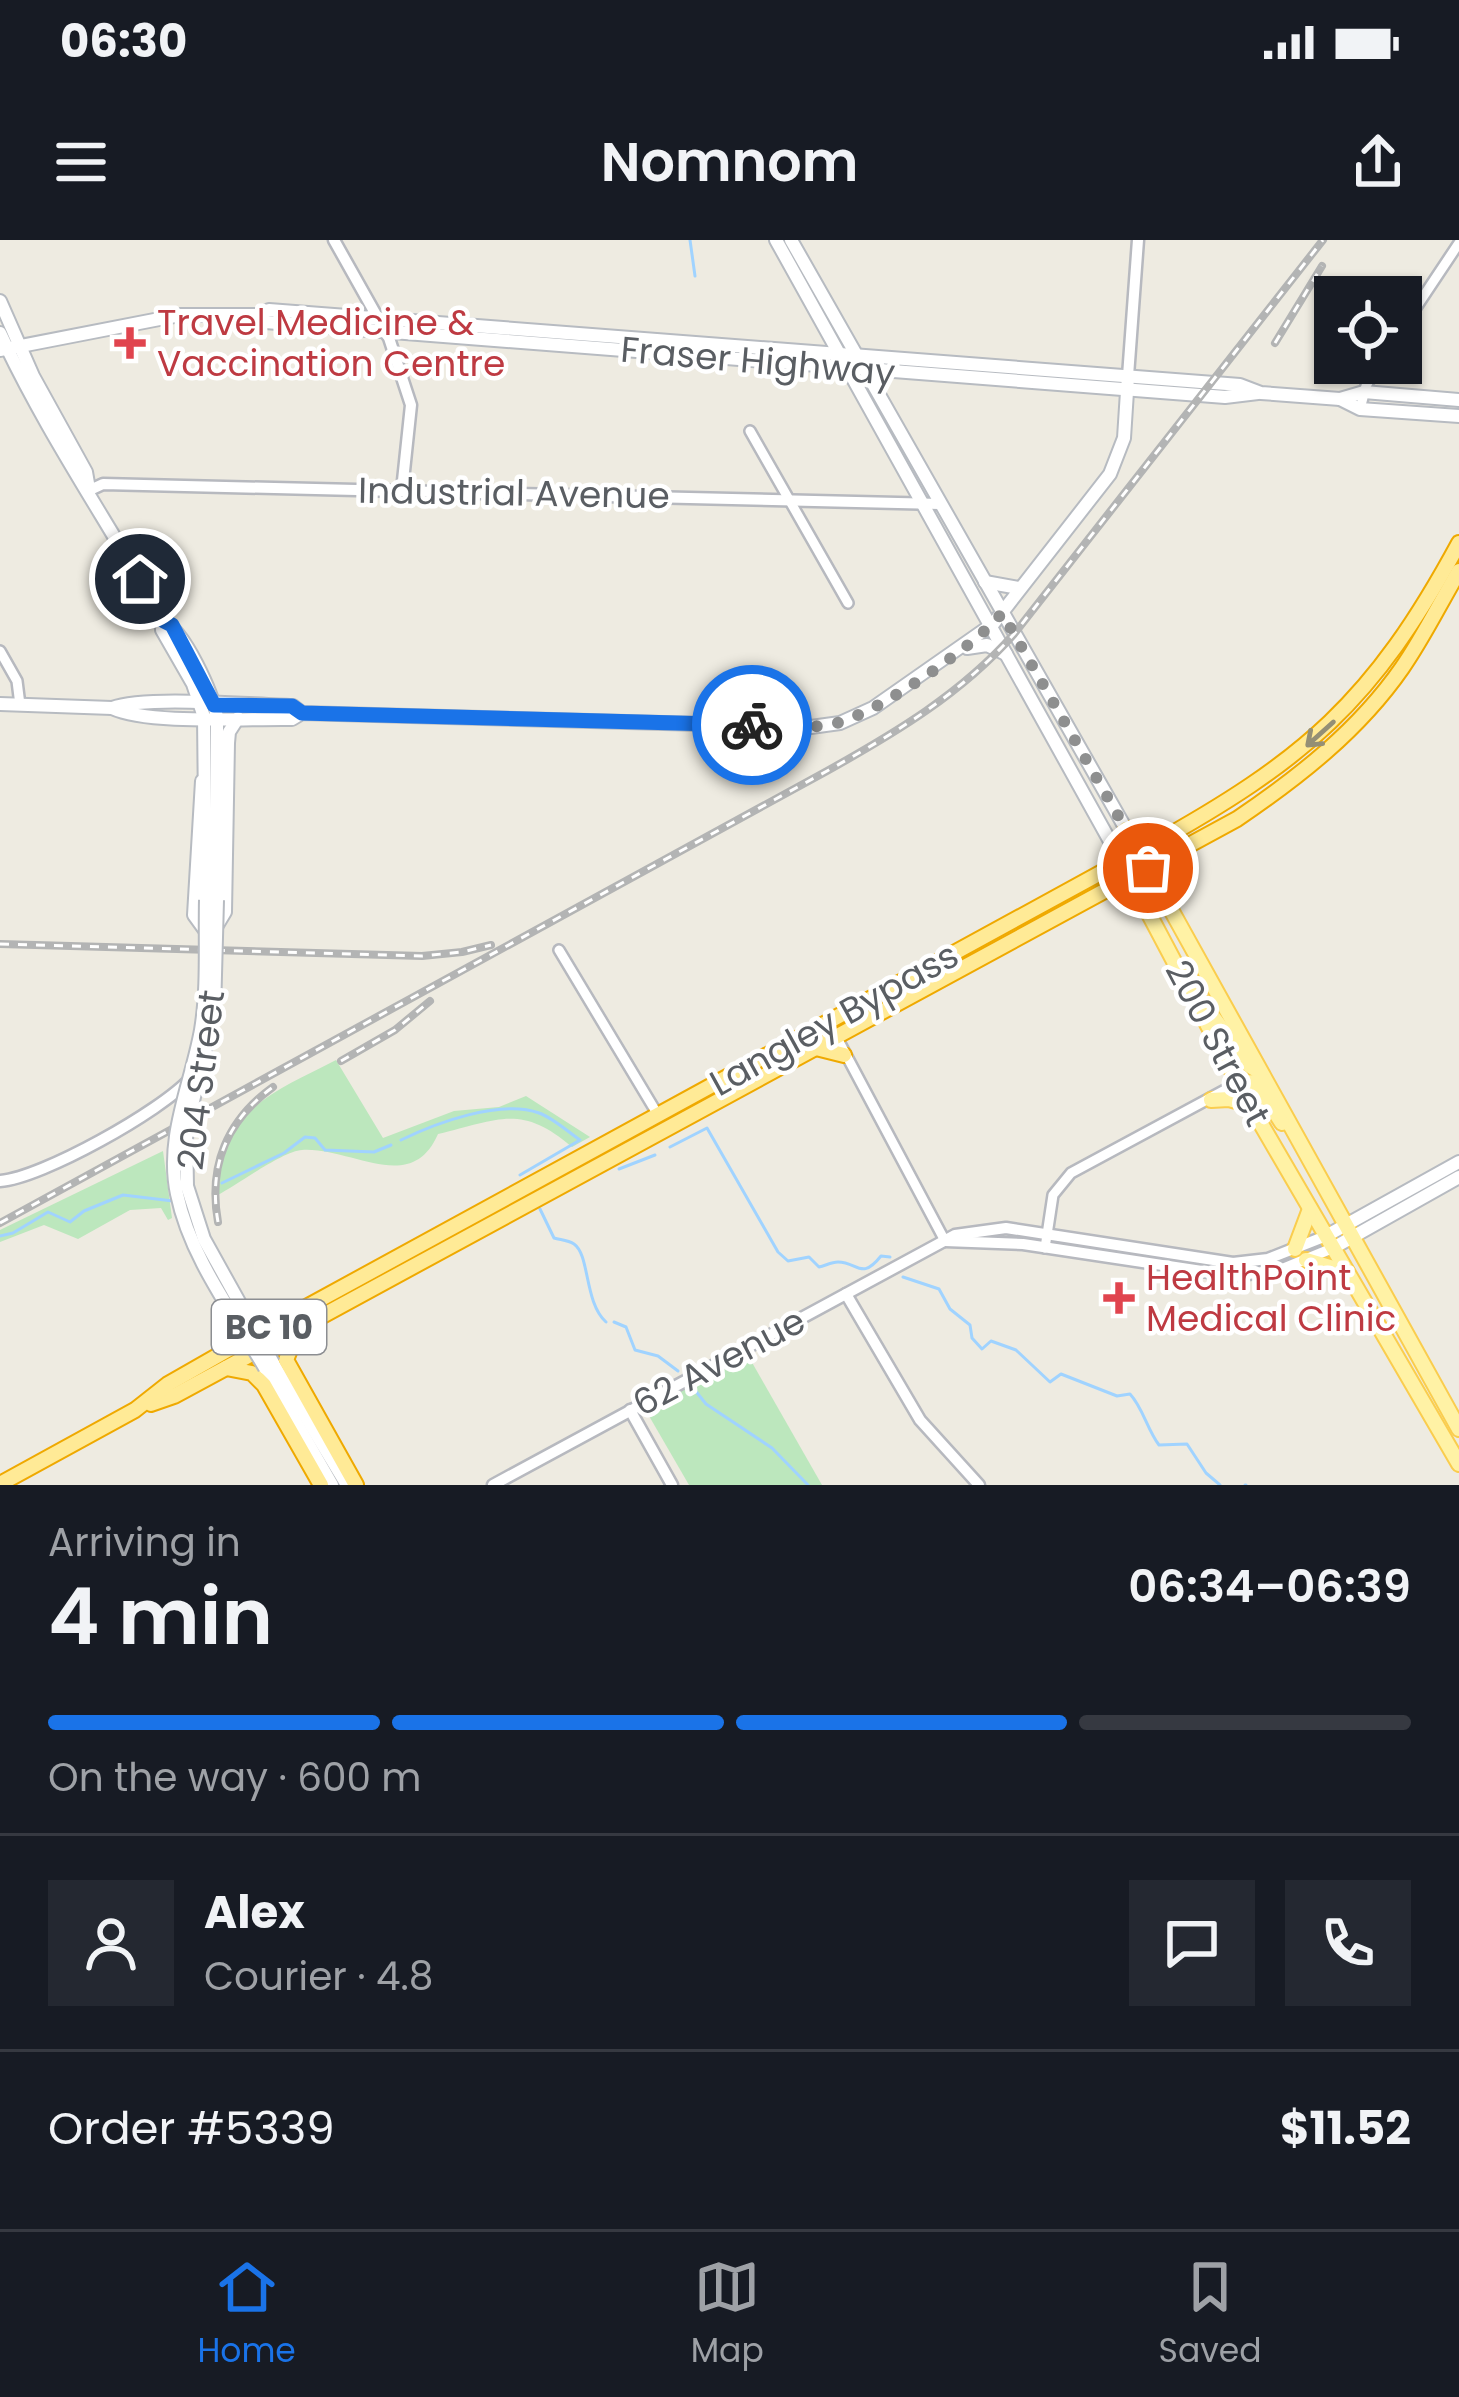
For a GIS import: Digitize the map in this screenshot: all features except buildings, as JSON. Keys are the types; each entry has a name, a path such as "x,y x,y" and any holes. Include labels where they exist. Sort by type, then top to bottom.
{"highway":[{"name":"Langley Bypass","path":"0,1484 300,1328 838,1017 1168,836 1286,763 1339,717 1392,653 1459,543"},
{"name":"Langley Bypass","path":"135,1410 168,1384 224,1352 812,1047 1237,818 1297,778 1353,727 1405,664 1459,571"},
{"path":"1126,829 1168,836"},
{"path":"1162,891 1169,856"},
{"path":"836,1034 838,1017"},
{"path":"812,1047 844,1055"},
{"path":"300,1328 286,1360 352,1485"},
{"path":"226,1368 252,1373 264,1385 321,1485"}],"main road":[{"name":"200 Street","path":"776,240 849,360"},
{"name":"200 Street","path":"791,240 849,360 997,619 1162,891 1459,1429"},
{"path":"0,301 9,349"},
{"name":"Fraser Highway","path":"9,349 180,315 258,315 269,310 812,352 849,360 865,370 1240,385 1261,393 1340,399 1364,392 1459,400"},
{"name":"Fraser Highway","path":"258,315 265,322 385,332 849,360 1127,383 1148,391 1240,398 1261,393"},
{"path":"812,352 826,328"},
{"path":"0,333 86,472 90,490 164,621 172,625 209,711"},
{"name":"200 Street","path":"865,370 932,503 985,582 1006,653 1238,1083 1459,1464"},
{"path":"0,704 112,708 126,703 179,703 238,718 292,719 302,713 822,726 873,708 960,650 997,619 1110,474 1124,438 1127,383"},
{"path":"1126,410 1148,391"},
{"name":"Fraser Highway","path":"1340,399 1360,409 1459,416"},
{"path":"985,582 1019,588"},
{"path":"164,621 162,630 209,711"},
{"path":"960,650 987,645 1006,653"},
{"path":"179,703 193,684"},
{"path":"112,708 126,715 292,706 302,713"},
{"name":"204 Street","path":"209,711 211,900"},
{"name":"204 Street","path":"209,711 211,900 203,1012 179,1112 174,1179 196,1250 352,1485"},
{"path":"207,763 199,790 194,915 210,938 225,913 228,743 238,718"},
{"path":"1186,983 1209,1006 1254,1070 1265,1073"},
{"path":"1238,1083 1256,1082 1315,1166"},
{"path":"1210,1100 1232,1099 1250,1105"},
{"path":"1351,1231 1459,1162"},
{"path":"1330,1242 1459,1177"},
{"path":"1310,1209 1300,1255 1347,1272"},
{"name":"204 Street","path":"269,1365 332,1485"}],"street":[{"path":"334,240 385,332 411,405 402,490"},
{"path":"1127,383 1138,240"},
{"path":"1422,298 1459,243"},
{"path":"1360,409 1368,384"},
{"path":"750,431 848,603"},
{"name":"Industrial Avenue","path":"90,490 100,484 932,503"},
{"path":"0,651 19,686 20,704"},
{"path":"0,1181 49,1169 159,1105 188,1082 200,1057 208,1016 210,938"},
{"path":"559,950 662,1122"},
{"path":"836,1034 945,1241 1046,1241 1221,1262 1300,1255 1330,1242"},
{"path":"1046,1241 1053,1195 1071,1173 1238,1083"},
{"name":"62 Avenue","path":"493,1485 945,1241"},
{"path":"846,1294 920,1420 979,1485"},
{"path":"630,1410 672,1485"}],"green space":[{"path":"336,1060 383,1138 454,1111 499,1107 526,1096 590,1137 572,1147 538,1124 493,1120 438,1134 426,1152 396,1166 321,1151 294,1152 218,1195 220,1166 238,1124 271,1095"},
{"path":"163,1151 172,1218 168,1220 161,1208 130,1210 78,1239 44,1225 0,1242 0,1230"},
{"path":"746,1352 822,1485 689,1485 645,1409"}],"waterway":[{"path":"690,240 695,276"},
{"path":"401,1140 450,1120 506,1109 539,1113 580,1140 520,1175"},
{"path":"670,1147 707,1128 778,1252 788,1261 809,1257 819,1267 838,1262 864,1269 881,1256 890,1257"},
{"path":"222,1183 284,1153 305,1137 315,1138 325,1150 374,1152 391,1145"},
{"path":"619,1169 655,1155"},
{"path":"0,1236 48,1212 70,1222 123,1195 173,1201"},
{"path":"540,1209 554,1238 579,1250 594,1303 606,1322"},
{"path":"903,1277 939,1289 950,1309 970,1325 972,1338 982,1349 991,1341 1016,1350 1050,1382 1061,1374 1117,1396 1130,1394 1159,1445 1187,1444 1220,1485"},
{"path":"614,1322 626,1327 635,1350 658,1356 678,1371"},
{"path":"694,1389 706,1404 772,1448 808,1485"}],"railway":[{"path":"0,1223 827,771 949,694 1014,634 1323,240"},
{"path":"1275,343 1322,266"},
{"path":"0,944 422,956 491,945"},
{"path":"341,1061 395,1030 430,1001"},
{"path":"218,1222 216,1182 225,1146 244,1114 273,1087"}],"way so far":[{"path":"752,725 822,726 856,717 985,633 1002,613 1148,868"}],"place":[{"name":"Travel Medicine & Vaccination Centre","path":"130,343"},
{"name":"HealthPoint Medical Clinic","path":"1119,1298"}],"route":[{"path":"140,579 164,621 172,625 214,705 292,706 302,713 752,725"}]}
